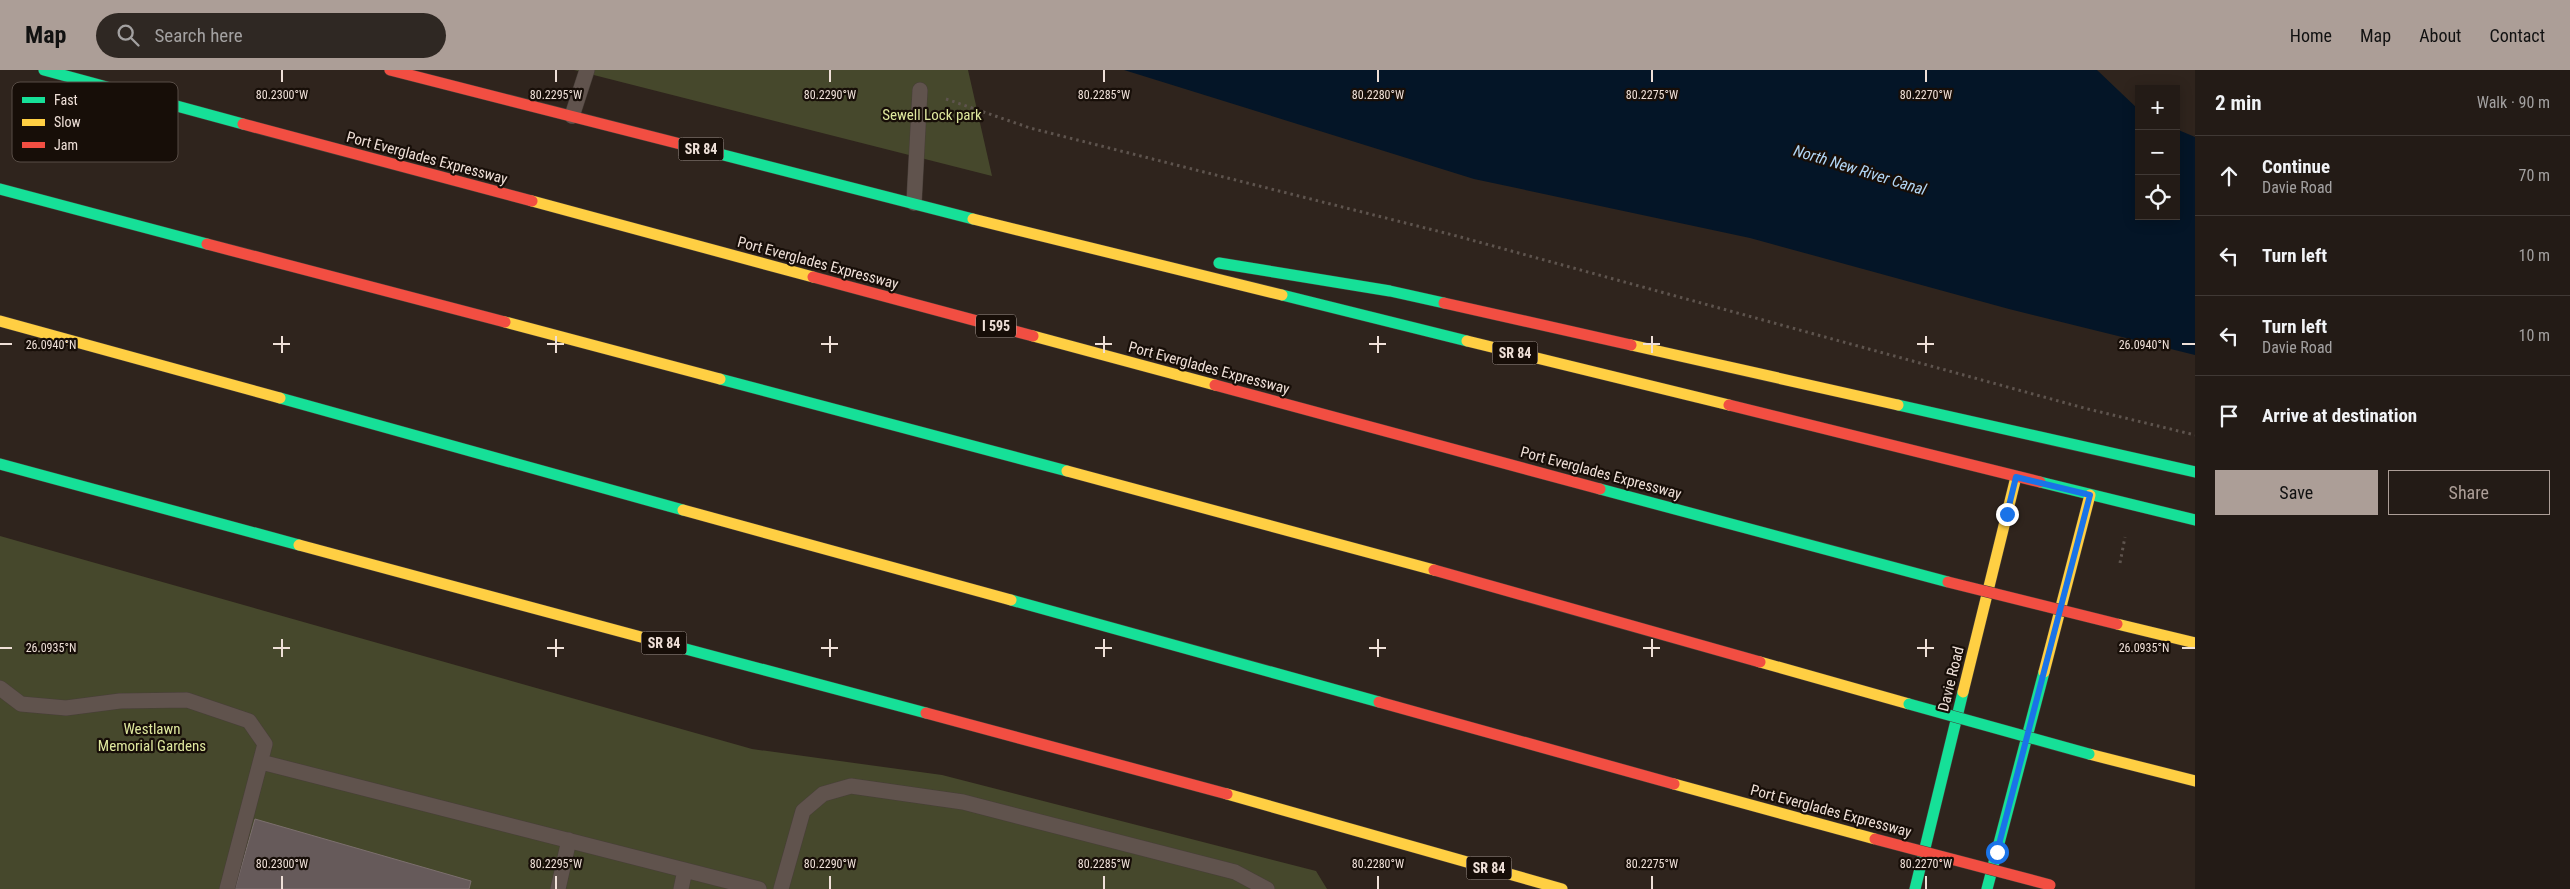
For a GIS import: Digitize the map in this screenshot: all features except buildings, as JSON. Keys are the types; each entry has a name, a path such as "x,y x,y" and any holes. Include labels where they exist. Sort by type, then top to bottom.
{"main road":[{"name":"Port Everglades Expressway","path":"44,70 89,82"},
{"name":"SR 84","path":"390,70 1013,228 2195,520"},
{"name":"Port Everglades Expressway","path":"178,106 1948,582 2195,643"},
{"path":"0,189 1326,540 2089,754 2195,781"},
{"path":"1013,228 1168,254"},
{"path":"1206,261 1399,293 2195,472"},
{"name":"Port Everglades Expressway","path":"0,321 1875,839 2065,889"},
{"name":"SR 84","path":"0,464 1310,817 1562,889"},
{"name":"Davie Road","path":"1915,889 2016,477"},
{"path":"1987,889 2090,495"}],"lane":[{"path":"572,116 587,70"},
{"path":"914,203 920,90"},
{"path":"0,688 21,704 66,708 120,701 187,700 249,721 265,744 227,889"},
{"path":"261,762 758,889"},
{"path":"781,889 803,811 823,794 852,786 963,802 1235,872 1267,889"},
{"path":"558,889 569,840"},
{"path":"681,889 685,870"}],"path":[{"path":"920,90 1030,128 1453,235 2084,408 2195,436"}],"green space":[{"name":"Sewell Lock park","path":"574,70 968,70 992,176"},
{"name":"Westlawn Memorial Gardens","path":"0,536 752,749 942,775 1316,871 1327,889 0,889"}],"water":[{"name":"North New River Canal","path":"1124,70 2097,70 2135,106 2135,220 2180,220 2180,131 2195,137 2195,355 2009,309 1750,238 1474,179"}],"traffic: fast":[{"path":"44,70 88,82"},
{"path":"178,106 243,124"},
{"path":"704,150 973,219"},
{"path":"0,189 207,244"},
{"path":"1219,263 1390,291 1444,303"},
{"path":"1282,295 1467,341"},
{"path":"720,379 1067,471"},
{"path":"280,398 683,510"},
{"path":"1898,405 2195,472"},
{"path":"0,464 299,545"},
{"path":"2040,482 2195,520"},
{"path":"1600,489 1948,582"},
{"path":"1011,600 1379,702"},
{"path":"667,644 926,713"},
{"path":"1987,889 2044,672"},
{"path":"1915,889 1963,692"},
{"path":"1909,704 2089,754"}],"traffic: slow":[{"path":"532,201 813,277"},
{"path":"973,219 1282,295"},
{"path":"0,321 280,398"},
{"path":"505,322 720,379"},
{"path":"1033,336 1215,385"},
{"path":"1467,341 1729,405"},
{"path":"1631,345 1898,405"},
{"path":"1067,471 1434,570"},
{"path":"1963,692 2016,477"},
{"path":"2044,672 2090,495"},
{"path":"683,510 1011,600"},
{"path":"299,545 667,644"},
{"path":"2117,624 2195,643"},
{"path":"1760,662 1909,704"},
{"path":"2089,754 2195,781"},
{"path":"1674,784 1875,839"},
{"path":"1227,794 1562,889"}],"traffic: jam":[{"path":"390,70 704,150"},
{"path":"243,124 532,201"},
{"path":"207,244 505,322"},
{"path":"813,277 1033,336"},
{"path":"1444,303 1631,345"},
{"path":"1215,385 1600,489"},
{"path":"1729,405 2040,482"},
{"path":"1434,570 1760,662"},
{"path":"1948,582 2117,624"},
{"path":"1379,702 1674,784"},
{"path":"926,713 1227,794"},
{"path":"1875,839 2050,885"}],"route":[{"path":"1997,852 2090,495 2016,477 2007,514"}]}
